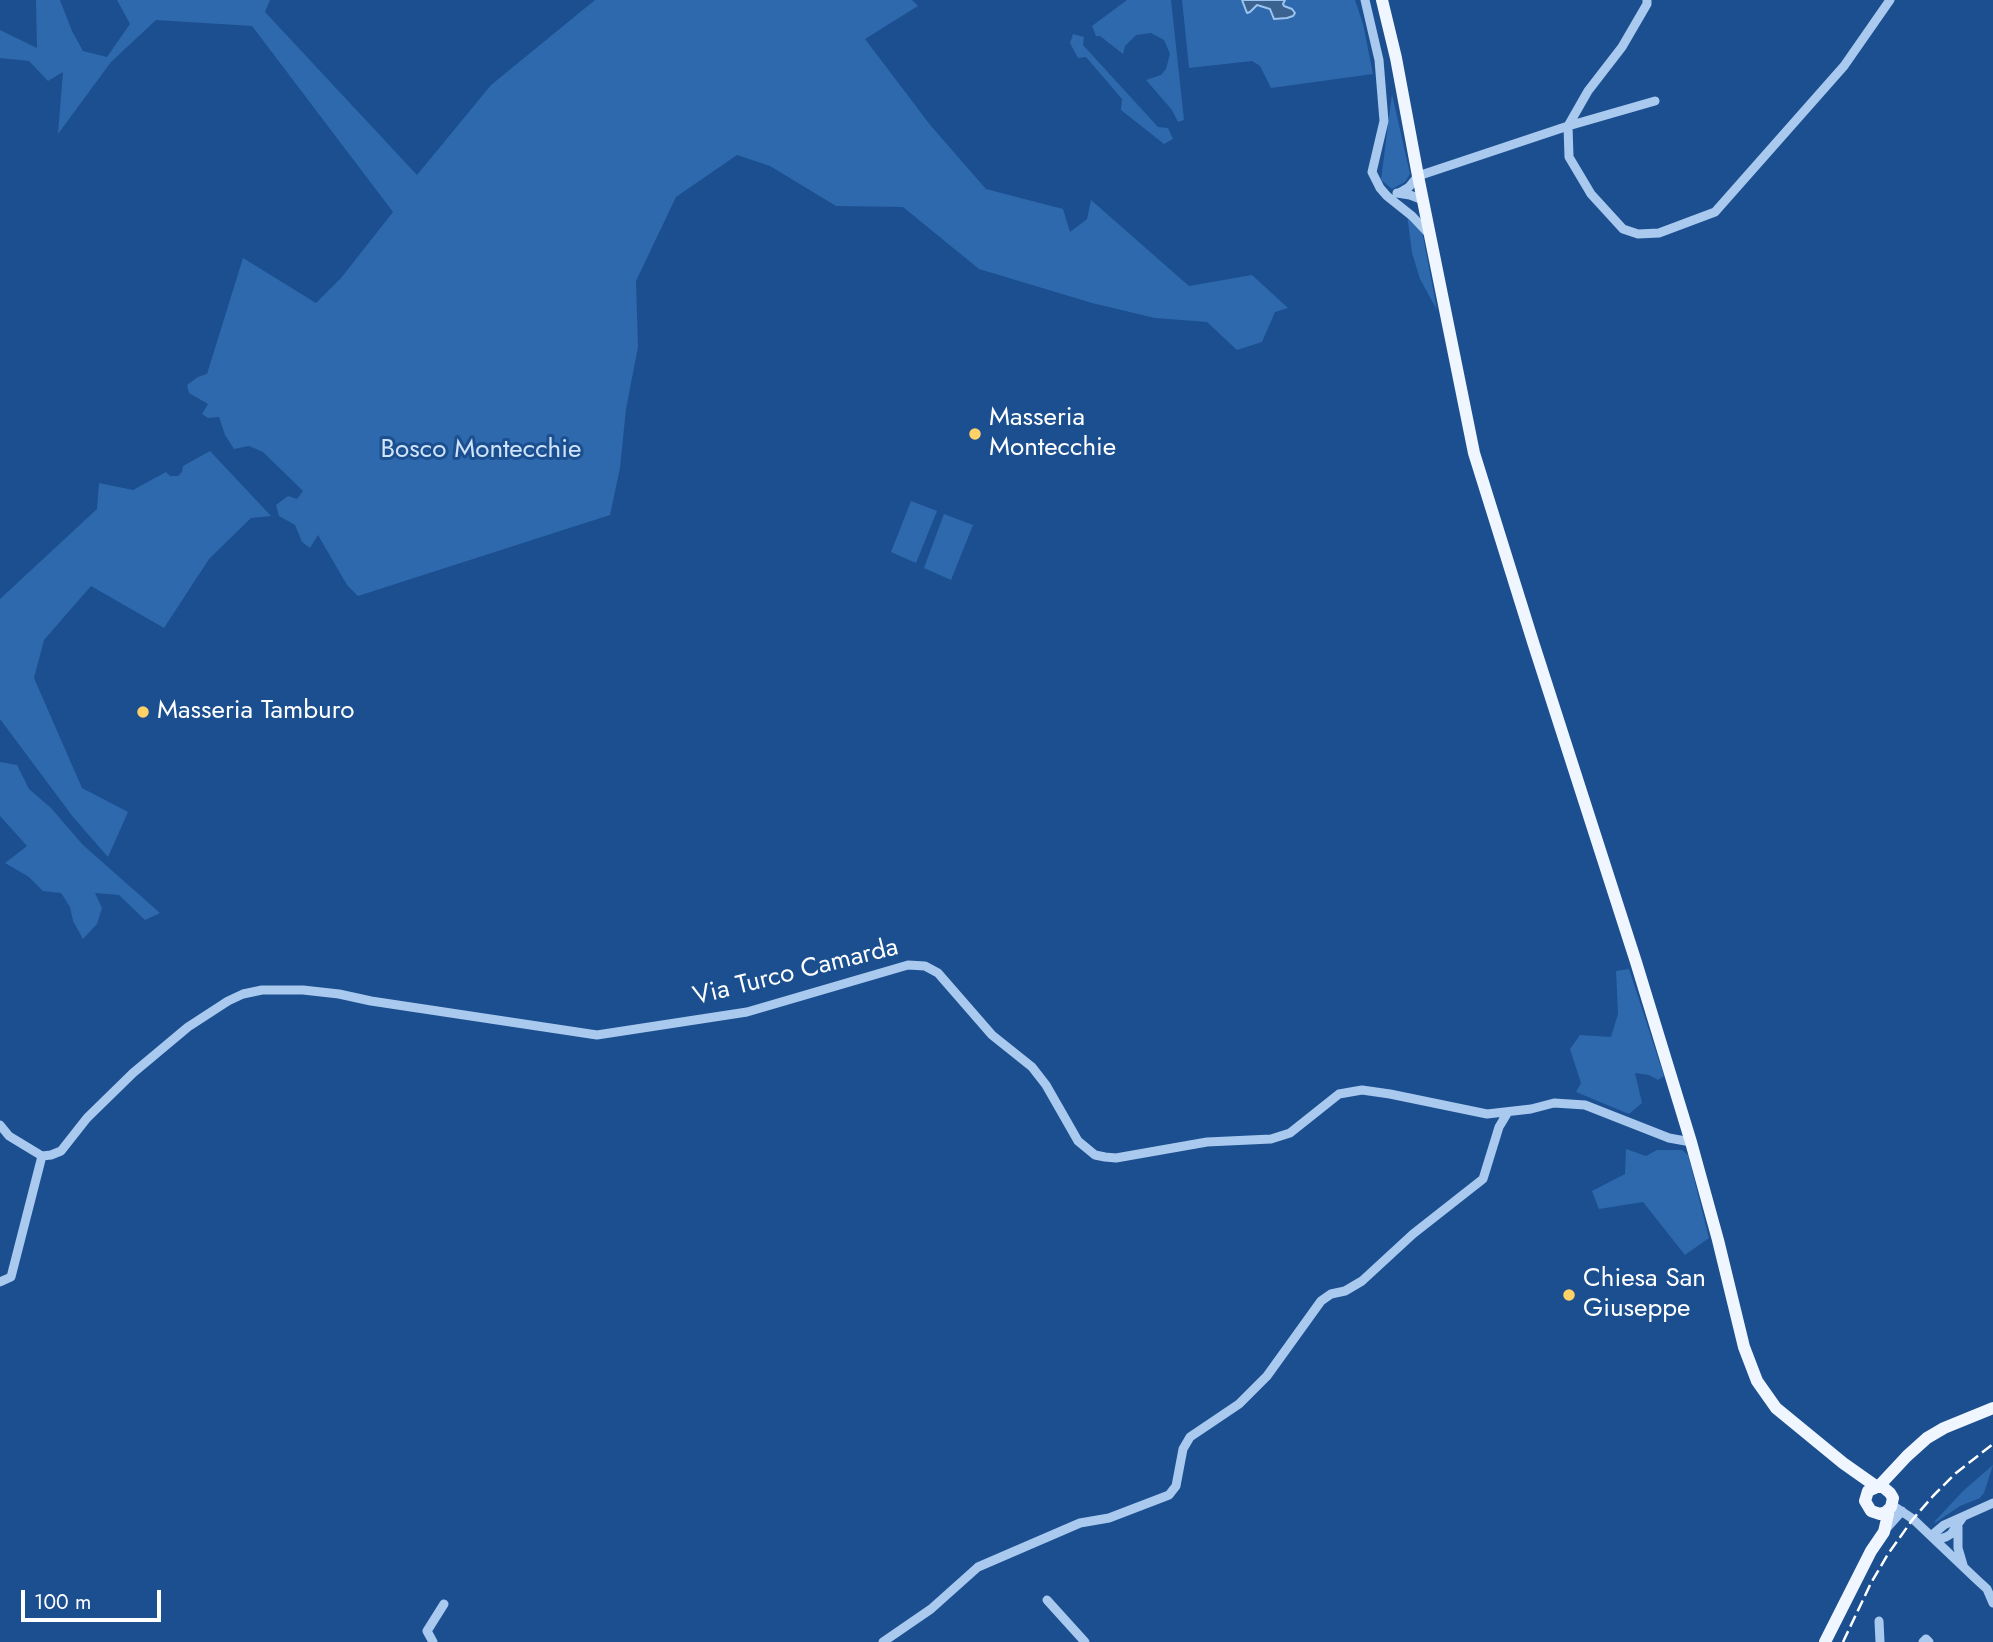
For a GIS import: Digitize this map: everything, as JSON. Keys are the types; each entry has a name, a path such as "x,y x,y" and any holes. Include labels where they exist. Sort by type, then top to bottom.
{"main road":[{"path":"1382,0 1396,58 1474,453 1691,1142 1756,1381 1776,1408 1888,1498"},
{"path":"1825,1642 1871,1551 1884,1532 1888,1498 1898,1467 1927,1438 1993,1408"},
{"path":"1843,1464 1866,1497"},
{"path":"1871,1551 1875,1527 1871,1511 1866,1505 1866,1497 1871,1489 1888,1498"},
{"path":"1871,1511 1880,1514 1888,1498"}],"street":[{"path":"1365,0 1379,60 1384,121 1372,172 1385,194 1430,235"},
{"path":"1647,0 1622,47 1588,91 1568,126 1569,157 1591,194 1623,229 1638,234 1659,233 1715,212 1844,66 1890,0"},
{"path":"1399,193 1409,187 1418,176 1568,126 1655,101"},
{"path":"1385,194 1399,193 1423,200"},
{"path":"1403,209 1423,200"},
{"name":"Via Turco Camarda","path":"42,1157 61,1151 87,1118 133,1073 188,1027 243,994 293,989 340,994 597,1035 747,1012 908,965 925,966 938,973 992,1035 1032,1067 1046,1085 1078,1141 1086,1149 1105,1157 1116,1158 1207,1142 1272,1139 1290,1133 1326,1103 1347,1091 1362,1090 1487,1114 1531,1109 1554,1103 1585,1105 1669,1138 1691,1142"},
{"path":"883,1642 931,1609 978,1567 1080,1523 1109,1518 1168,1495 1176,1486 1183,1449 1190,1437 1239,1404 1261,1382 1321,1301 1331,1293 1345,1291 1362,1281 1413,1234 1483,1179 1499,1127 1508,1112"},
{"path":"0,1125 9,1136 42,1157 11,1277 0,1282"},
{"path":"1888,1498 1964,1566 1987,1590 1993,1603"},
{"path":"1931,1536 1944,1525 1993,1503"},
{"path":"1931,1536 1939,1539 1951,1534 1964,1515"},
{"path":"1958,1525 1958,1548 1964,1566"},
{"path":"1047,1600 1085,1642"},
{"path":"433,1642 427,1631 444,1604"},
{"path":"1879,1621 1880,1642"},
{"path":"1923,1642 1926,1639 1929,1642"}],"green space":[{"name":"Bosco Montecchie","path":"36,0 60,0 83,51 107,57 130,24 117,0 270,0 265,12 417,175 491,85 595,0 912,0 918,6 865,39 931,126 986,189 1063,209 1070,232 1087,219 1091,200 1189,286 1252,275 1288,308 1275,312 1262,342 1237,350 1207,322 1155,318 1092,303 979,269 903,207 836,206 770,166 737,155 676,197 636,281 638,347 626,409 620,468 610,515 358,596 347,585 318,535 310,548 302,542 295,525 279,516 276,505 288,496 297,499 303,491 263,452 249,446 234,449 225,435 219,417 208,418 202,414 208,404 189,393 187,385 207,374 243,258 316,303 341,278 393,212 252,26 156,20 111,62 58,134 63,72 48,81 29,61 0,58 0,30 37,48"},
{"path":"1127,0 1171,0 1184,120 1178,122 1172,110 1146,80 1161,75 1166,69 1170,54 1164,40 1151,33 1136,35 1125,46 1123,54 1100,36 1096,36 1092,26"},
{"path":"1182,0 1355,0 1363,24 1373,74 1271,88 1260,66 1252,61 1189,68"},
{"path":"1073,34 1084,37 1083,45 1158,127 1168,128 1173,139 1164,144 1121,110 1122,99 1086,57 1078,58 1070,43"},
{"path":"1392,94 1410,174 1405,182 1392,189 1381,180"},
{"path":"1407,214 1422,231 1437,310 1420,279 1412,253"},
{"path":"210,451 271,516 251,518 209,559 164,628 91,586 44,640 34,678 82,788 128,812 108,857 73,817 0,719 0,599 97,509 99,483 133,490 166,472 170,476 178,476 183,466"},
{"path":"911,501 937,511 916,563 891,552"},
{"path":"944,514 973,525 951,580 924,568"},
{"path":"0,762 17,765 29,789 51,808 83,845 160,913 145,920 119,895 95,893 102,908 97,924 83,939 61,893 43,891 29,877 5,863 27,846 0,816"},
{"path":"1629,969 1664,1076 1658,1080 1649,1075 1635,1073 1642,1103 1629,1114 1576,1092 1581,1083 1570,1049 1580,1035 1611,1037 1618,1014 1616,971"},
{"path":"1626,1149 1646,1156 1657,1150 1682,1150 1688,1155 1709,1238 1685,1255 1643,1202 1599,1209 1592,1191 1625,1174"},
{"path":"1993,1465 1980,1498 1960,1506 1935,1523 1963,1491"}],"shaded area":[{"path":"1242,0 1285,0 1284,6 1295,13 1287,18 1274,19 1270,9 1257,5 1247,13"}],"railway":[{"path":"1843,1642 1871,1583 1913,1519 1956,1473 1993,1444"}],"place":[{"name":"Masseria Montecchie","path":"975,434"},
{"name":"Masseria Tamburo","path":"143,712"},
{"name":"Chiesa San Giuseppe","path":"1569,1295"}]}
